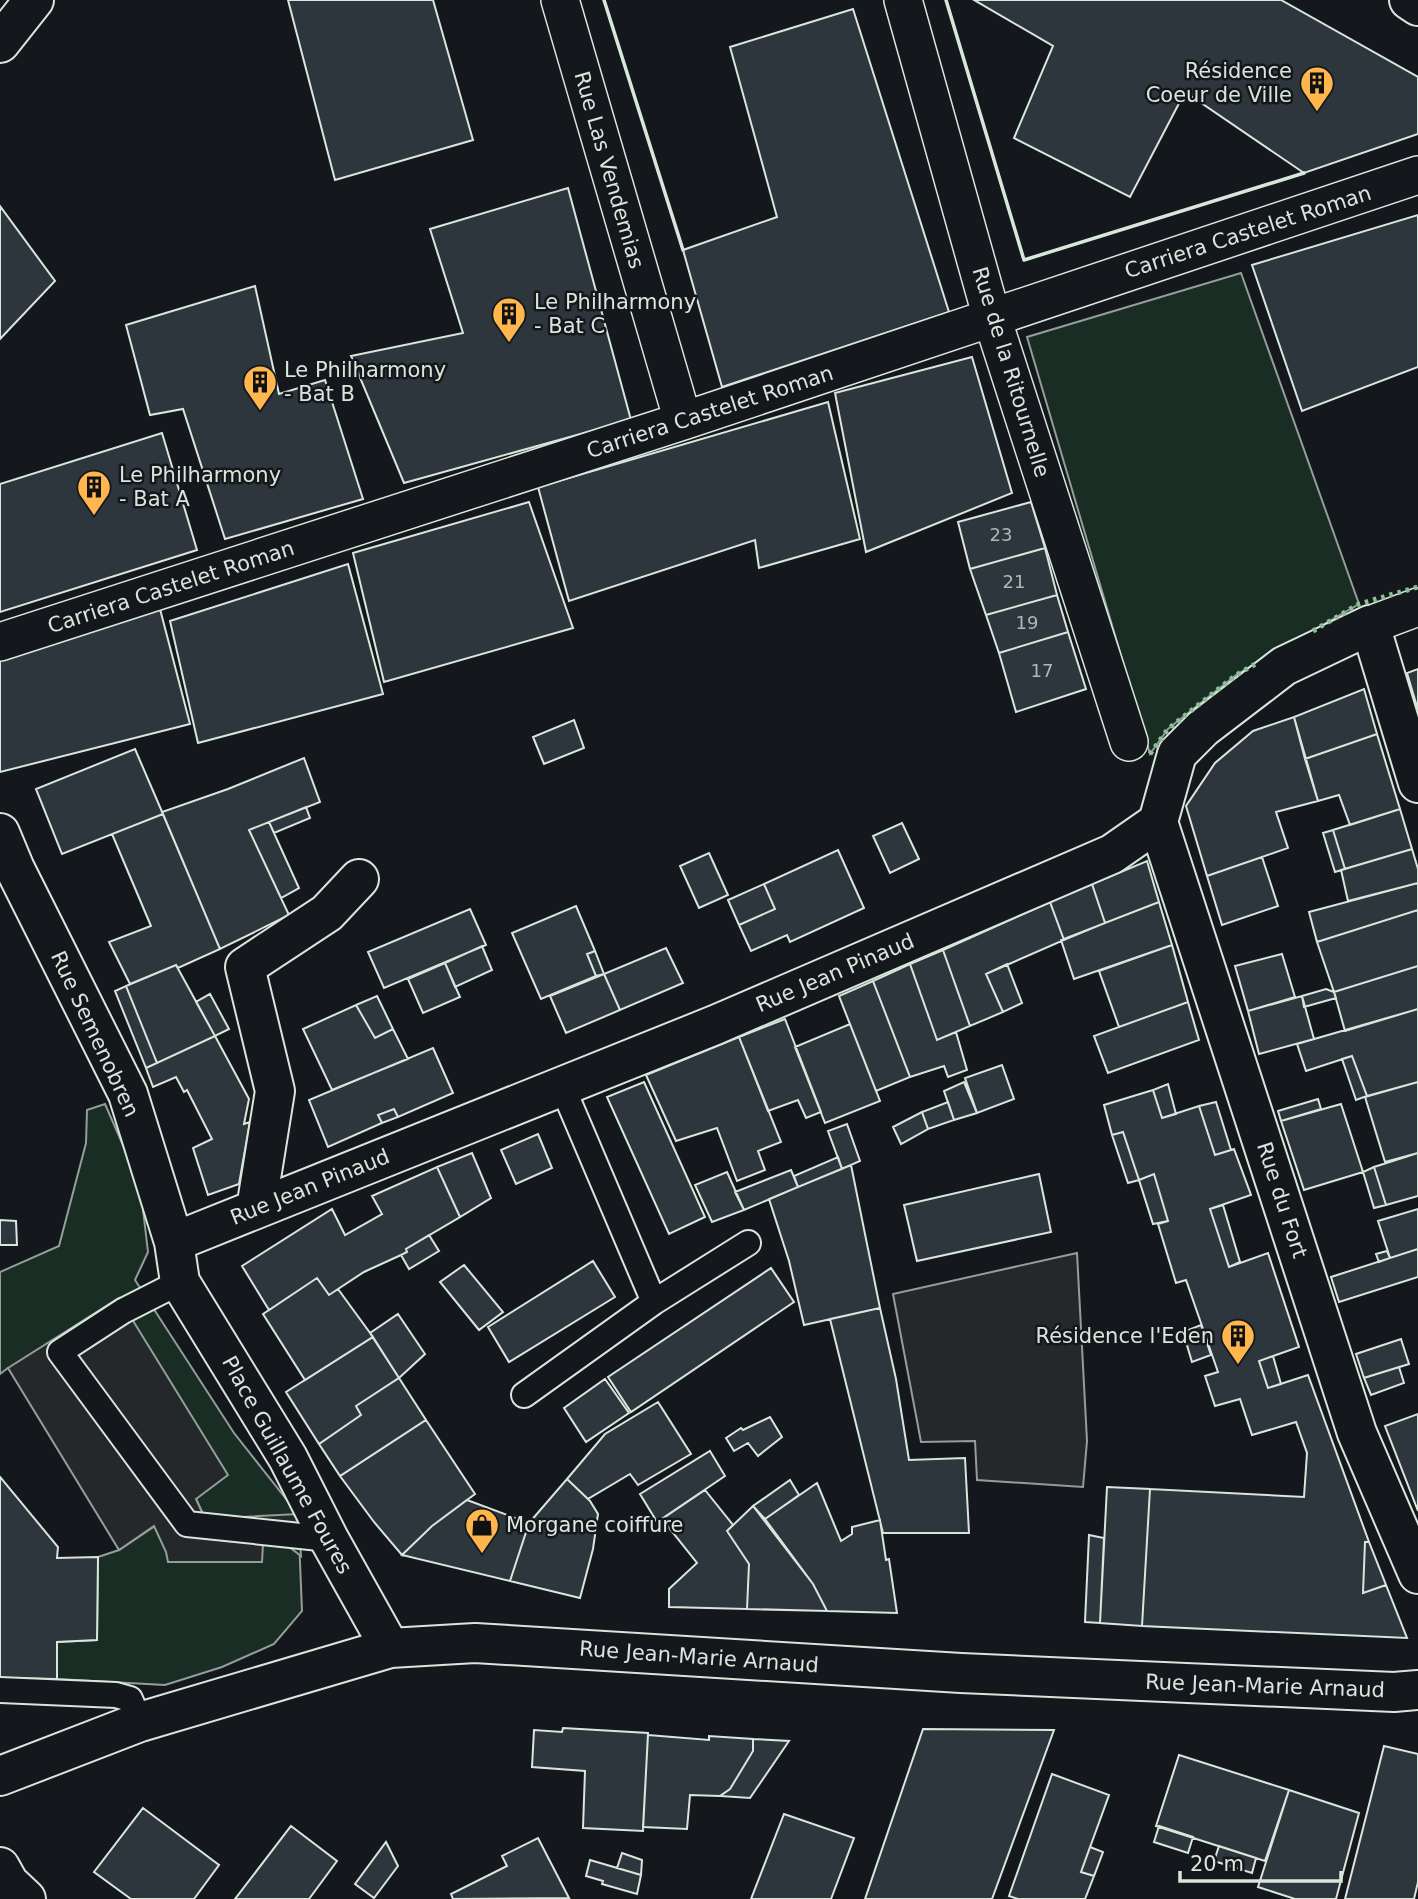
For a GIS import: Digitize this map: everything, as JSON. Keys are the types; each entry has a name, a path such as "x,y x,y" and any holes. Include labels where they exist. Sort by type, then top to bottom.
{"street":[{"path":"0,43 34,0"},
{"name":"Rue Las Vendemias","path":"559,0 683,422"},
{"name":"Rue de la Ritournelle","path":"903,0 992,318 1129,742"},
{"path":"1409,0 1418,6"},
{"name":"Carriera Castelet Roman","path":"0,642 683,422 1418,175"},
{"path":"1158,821 1177,754 1203,728 1284,666 1370,625 1418,607"},
{"path":"1370,625 1418,783"},
{"name":"Rue Jean Pinaud","path":"174,1242 715,1025 1112,854 1158,821"},
{"name":"Rue du Fort","path":"1158,821 1357,1433 1418,1574"},
{"name":"Rue Semenobren","path":"0,833 7,870 128,1094 174,1242"},
{"path":"256,1209 275,1091 245,967 327,913 359,879"},
{"name":"Place Guillaume Foures","path":"174,1242 180,1282 288,1458 329,1539 390,1648"},
{"name":"Rue Jean-Marie Arnaud","path":"0,1776 140,1722 390,1648 475,1643 961,1674 1394,1692 1418,1689"},
{"path":"0,1867 9,1883 26,1899"}],"lane":[{"path":"562,1086 654,1302"},
{"path":"524,1395 654,1302 748,1243"},
{"path":"180,1282 123,1311 60,1352 187,1524 329,1539"},
{"path":"0,1690 116,1695 130,1699 140,1722"}],"green space":[{"path":"1241,273 1359,604 1236,675 1168,729 1150,754 1027,337"},
{"path":"105,1104 140,1184 148,1252 135,1280 234,1433 298,1514 302,1611 274,1644 222,1667 165,1685 57,1679 57,1642 97,1640 98,1557 119,1550 155,1526 205,1518 196,1499 8,1368 0,1374 0,1272 59,1246 86,1143 87,1110"}],"shaded area":[{"path":"1077,1253 1087,1441 1083,1487 977,1480 975,1441 921,1442 893,1294"},
{"path":"119,1298 228,1475 196,1499 205,1519 298,1514 301,1556 288,1546 263,1544 262,1562 168,1562 154,1526 119,1550 8,1368"}],"building":[{"path":"288,0 433,0 473,140 335,180"},
{"name":"Résidence Coeur de Ville","path":"974,0 1281,0 1418,77 1418,134 1304,173 1185,92 1130,197 1014,138 1053,46"},
{"path":"853,9 949,312 722,387 683,250 777,217 730,47"},
{"name":"Le Philharmony - Bat C","path":"568,188 631,420 404,483 351,356 463,333 430,229"},
{"path":"0,206 55,281 0,339"},
{"path":"1418,215 1418,367 1302,411 1252,265"},
{"name":"Le Philharmony - Bat B","path":"255,286 279,394 325,380 363,499 225,539 183,409 150,415 126,325"},
{"path":"972,357 1012,493 866,552 835,393"},
{"path":"828,402 860,539 759,568 755,540 569,601 538,487"},
{"name":"Le Philharmony - Bat A","path":"162,433 197,550 0,612 0,484"},
{"path":"529,502 573,628 384,682 353,553"},
{"path":"1031,502 1045,548 970,569 958,522"},
{"path":"1045,548 1057,595 986,615 970,569"},
{"path":"348,564 383,694 198,743 170,621"},
{"path":"1057,595 1068,632 999,653 986,615"},
{"path":"160,609 190,724 0,772 0,656"},
{"path":"1068,632 1086,689 1016,712 999,653"},
{"path":"1418,669 1418,710 1407,673"},
{"path":"1364,689 1377,734 1305,759 1294,717"},
{"path":"1294,717 1318,801 1276,812 1288,848 1207,876 1186,806 1215,763 1253,731"},
{"path":"574,720 584,748 544,764 533,737"},
{"path":"1377,734 1400,809 1350,825 1339,795 1318,801 1305,759"},
{"path":"135,749 163,814 62,854 36,789"},
{"path":"304,758 320,802 249,830 289,915 220,949 162,812"},
{"path":"306,807 310,818 274,833 269,822"},
{"path":"1400,809 1412,849 1345,869 1333,830"},
{"path":"163,814 220,949 178,968 176,965 130,984 109,942 151,926 112,834"},
{"path":"269,822 299,888 281,898 249,830"},
{"path":"902,823 919,859 890,873 873,836"},
{"path":"1333,830 1345,869 1335,872 1323,833"},
{"path":"1412,849 1418,869 1418,883 1348,901 1341,870"},
{"path":"838,850 864,908 790,942 787,935 751,951 739,925 775,909 764,884"},
{"path":"709,853 728,895 699,908 680,866"},
{"path":"1262,857 1278,906 1222,925 1207,876"},
{"path":"1147,861 1159,902 1105,923 1092,884"},
{"path":"1418,883 1418,910 1317,942 1309,912"},
{"path":"764,884 775,909 739,925 728,900"},
{"path":"1092,884 1105,923 1064,940 1050,902"},
{"path":"1050,902 1064,940 986,974 1003,1012 970,1026 943,950"},
{"path":"1159,902 1172,945 1074,979 1061,940"},
{"path":"576,906 595,951 587,954 596,976 541,999 512,933"},
{"path":"470,909 486,945 384,988 368,952"},
{"path":"1418,910 1418,966 1334,992 1317,942"},
{"path":"1172,945 1188,1002 1119,1027 1099,971"},
{"path":"482,946 492,970 455,987 445,963"},
{"path":"666,948 683,983 620,1010 604,974"},
{"path":"943,950 970,1026 937,1040 910,964"},
{"path":"595,951 604,974 596,976 587,954"},
{"path":"1282,954 1295,997 1248,1011 1235,966"},
{"path":"445,963 460,997 423,1013 408,979"},
{"path":"910,964 937,1040 956,1032 967,1070 948,1077 944,1066 910,1077 873,981"},
{"path":"1007,964 1022,1003 1003,1012 986,974"},
{"path":"176,965 215,1036 157,1063 126,986"},
{"path":"1418,966 1418,1009 1345,1031 1334,992"},
{"path":"604,974 620,1010 566,1033 550,996"},
{"path":"873,981 910,1077 876,1091 839,996"},
{"path":"126,986 157,1063 146,1068 115,991"},
{"path":"1326,989 1334,992 1336,998 1304,1007 1302,996"},
{"path":"210,994 229,1029 215,1036 196,1002"},
{"path":"377,996 393,1029 375,1038 356,1005"},
{"path":"1302,996 1314,1039 1259,1054 1248,1011"},
{"path":"1188,1002 1199,1040 1108,1073 1094,1036"},
{"path":"356,1005 375,1038 393,1029 408,1059 332,1090 303,1029"},
{"path":"1418,1009 1418,1082 1367,1096 1352,1056 1306,1071 1297,1044"},
{"path":"785,1019 821,1112 806,1118 798,1100 768,1111 739,1037"},
{"path":"850,1024 880,1101 825,1123 795,1047"},
{"path":"215,1036 249,1099 244,1124 250,1122 239,1184 208,1195 193,1148 212,1139 187,1090 184,1092 176,1077 153,1087 146,1068"},
{"path":"739,1037 781,1142 758,1151 765,1170 737,1181 717,1128 676,1141 646,1075"},
{"path":"433,1048 453,1093 398,1117 394,1109 378,1115 382,1123 328,1147 309,1100"},
{"path":"1352,1056 1367,1096 1356,1100 1342,1059"},
{"path":"1002,1065 1014,1099 977,1113 965,1078"},
{"path":"644,1082 705,1217 669,1234 607,1097"},
{"path":"964,1082 977,1113 954,1120 944,1091"},
{"path":"1418,1082 1418,1153 1385,1162 1365,1097"},
{"path":"1168,1084 1176,1114 1162,1118 1153,1090"},
{"name":"Résidence l'Eden","path":"1153,1090 1162,1118 1199,1106 1215,1155 1234,1149 1251,1195 1210,1209 1229,1267 1268,1253 1299,1347 1259,1361 1268,1388 1308,1375 1369,1542 1365,1542 1363,1593 1386,1585 1407,1638 1142,1626 1150,1489 1304,1497 1307,1453 1296,1422 1252,1435 1240,1399 1215,1406 1205,1376 1218,1372 1186,1280 1176,1283 1158,1224 1168,1221 1154,1174 1139,1180 1123,1132 1112,1135 1104,1105"},
{"path":"1318,1099 1321,1109 1281,1121 1278,1111"},
{"path":"948,1102 954,1120 928,1129 922,1112"},
{"path":"1216,1102 1231,1150 1215,1155 1199,1106"},
{"path":"1341,1104 1363,1172 1304,1190 1281,1121"},
{"path":"394,1109 398,1117 382,1123 378,1115"},
{"path":"922,1112 928,1129 901,1144 893,1127"},
{"path":"847,1124 860,1161 842,1169 828,1131"},
{"path":"1123,1132 1139,1180 1128,1183 1112,1135"},
{"path":"538,1134 552,1168 516,1184 501,1150"},
{"path":"472,1153 491,1198 460,1217 437,1167"},
{"path":"1418,1153 1418,1196 1386,1205 1374,1167"},
{"path":"838,1157 842,1169 798,1187 794,1176"},
{"path":"851,1165 880,1308 804,1325 789,1261 769,1199"},
{"path":"437,1167 460,1217 406,1249 407,1252 364,1272 329,1295 317,1278 269,1310 242,1266 332,1209 345,1235 382,1214 372,1196"},
{"path":"1374,1167 1386,1205 1374,1208 1363,1172"},
{"path":"791,1170 798,1187 744,1210 735,1192"},
{"path":"727,1172 744,1210 712,1222 695,1185"},
{"path":"1039,1174 1051,1232 917,1261 904,1205"},
{"path":"1154,1174 1168,1221 1153,1224 1139,1180"},
{"path":"1223,1205 1240,1262 1229,1267 1210,1209"},
{"path":"1418,1209 1418,1249 1390,1258 1378,1221"},
{"path":"0,1220 16,1221 17,1245 0,1245"},
{"path":"429,1235 439,1251 409,1269 401,1255"},
{"path":"1418,1249 1418,1277 1339,1302 1331,1277"},
{"path":"1387,1251 1390,1258 1379,1262 1376,1254"},
{"path":"593,1261 615,1297 509,1362 488,1327"},
{"path":"464,1265 503,1312 479,1330 440,1282"},
{"path":"771,1268 794,1302 631,1412 608,1377"},
{"path":"317,1278 329,1295 338,1289 373,1337 305,1380 263,1314"},
{"path":"880,1308 896,1379 909,1460 965,1458 969,1533 883,1533 830,1319"},
{"path":"398,1314 425,1354 399,1378 370,1333"},
{"path":"1201,1325 1211,1355 1192,1362 1183,1332"},
{"path":"373,1337 399,1378 356,1406 361,1415 319,1444 286,1392"},
{"path":"1401,1339 1409,1364 1364,1378 1356,1354"},
{"path":"1273,1356 1281,1384 1268,1388 1259,1361"},
{"path":"1399,1367 1404,1383 1371,1395 1364,1378"},
{"path":"399,1378 426,1420 340,1476 319,1444 361,1415 356,1406"},
{"path":"605,1379 629,1413 586,1442 564,1408"},
{"path":"658,1402 691,1454 638,1485 630,1474 588,1499 590,1501 567,1479 605,1434"},
{"path":"1418,1414 1418,1511 1385,1426"},
{"path":"770,1417 782,1437 758,1456 748,1443 734,1451 726,1438 741,1428 743,1430"},
{"path":"426,1420 475,1494 432,1526 402,1555 340,1476"},
{"path":"710,1451 725,1476 657,1522 640,1494"},
{"path":"0,1477 58,1547 57,1558 98,1557 97,1640 57,1642 57,1679 0,1678"},
{"path":"567,1479 590,1501 598,1514 593,1549 580,1598 510,1581 529,1523"},
{"path":"790,1480 799,1495 765,1519 753,1506"},
{"path":"817,1483 841,1541 852,1534 852,1527 880,1520 897,1613 827,1611 813,1584 765,1519"},
{"path":"1107,1487 1150,1489 1142,1626 1100,1623"},
{"path":"705,1490 733,1525 727,1531 749,1564 747,1609 669,1607 669,1589 697,1563 662,1519"},
{"path":"467,1500 529,1523 510,1581 402,1555 432,1526"},
{"path":"753,1506 813,1584 827,1611 747,1609 749,1564 727,1531"},
{"path":"1089,1535 1104,1538 1100,1623 1085,1622"},
{"path":"1365,1542 1369,1542 1386,1585 1363,1593"},
{"path":"563,1728 648,1733 643,1831 583,1828 585,1771 532,1767 534,1730 562,1732"},
{"path":"923,1729 1054,1730 992,1899 865,1899"},
{"path":"648,1735 709,1740 709,1736 753,1739 753,1751 730,1789 720,1796 690,1795 687,1829 643,1827"},
{"path":"753,1739 789,1741 750,1798 720,1796 730,1789 753,1751"},
{"path":"1384,1746 1418,1754 1418,1882 1414,1899 1345,1899"},
{"path":"1179,1755 1289,1790 1265,1861 1156,1826"},
{"path":"1052,1774 1109,1795 1081,1872 1094,1876 1085,1899 1018,1899 1009,1896"},
{"path":"1289,1790 1359,1813 1336,1899 1295,1899 1258,1887"},
{"path":"143,1808 219,1865 194,1899 131,1899 94,1872"},
{"path":"784,1814 854,1838 831,1899 751,1899"},
{"path":"291,1826 337,1861 309,1899 235,1899"},
{"path":"1159,1826 1193,1837 1188,1853 1154,1842"},
{"path":"538,1838 569,1898 453,1899 451,1894 507,1866 502,1856"},
{"path":"386,1842 398,1866 374,1898 355,1884"},
{"path":"1219,1846 1256,1858 1252,1873 1214,1861"},
{"path":"1090,1847 1103,1852 1094,1876 1081,1872"},
{"path":"622,1853 642,1860 641,1875 617,1868"},
{"path":"590,1860 641,1875 637,1894 602,1884 603,1881 586,1876"}],"hedge":[{"path":"1313,631 1359,604 1418,587"},
{"path":"1150,754 1168,729 1236,675 1259,662"}],"wall":[{"path":"604,0 683,250"},
{"path":"946,0 1024,260 1304,173"}],"place":[{"name":"Résidence Coeur de Ville","path":"1317,113"},
{"name":"Le Philharmony - Bat C","path":"509,344"},
{"name":"Le Philharmony - Bat B","path":"260,412"},
{"name":"Le Philharmony - Bat A","path":"94,517"},
{"name":"Résidence l'Eden","path":"1238,1366"},
{"name":"Morgane coiffure","path":"482,1555"}]}
